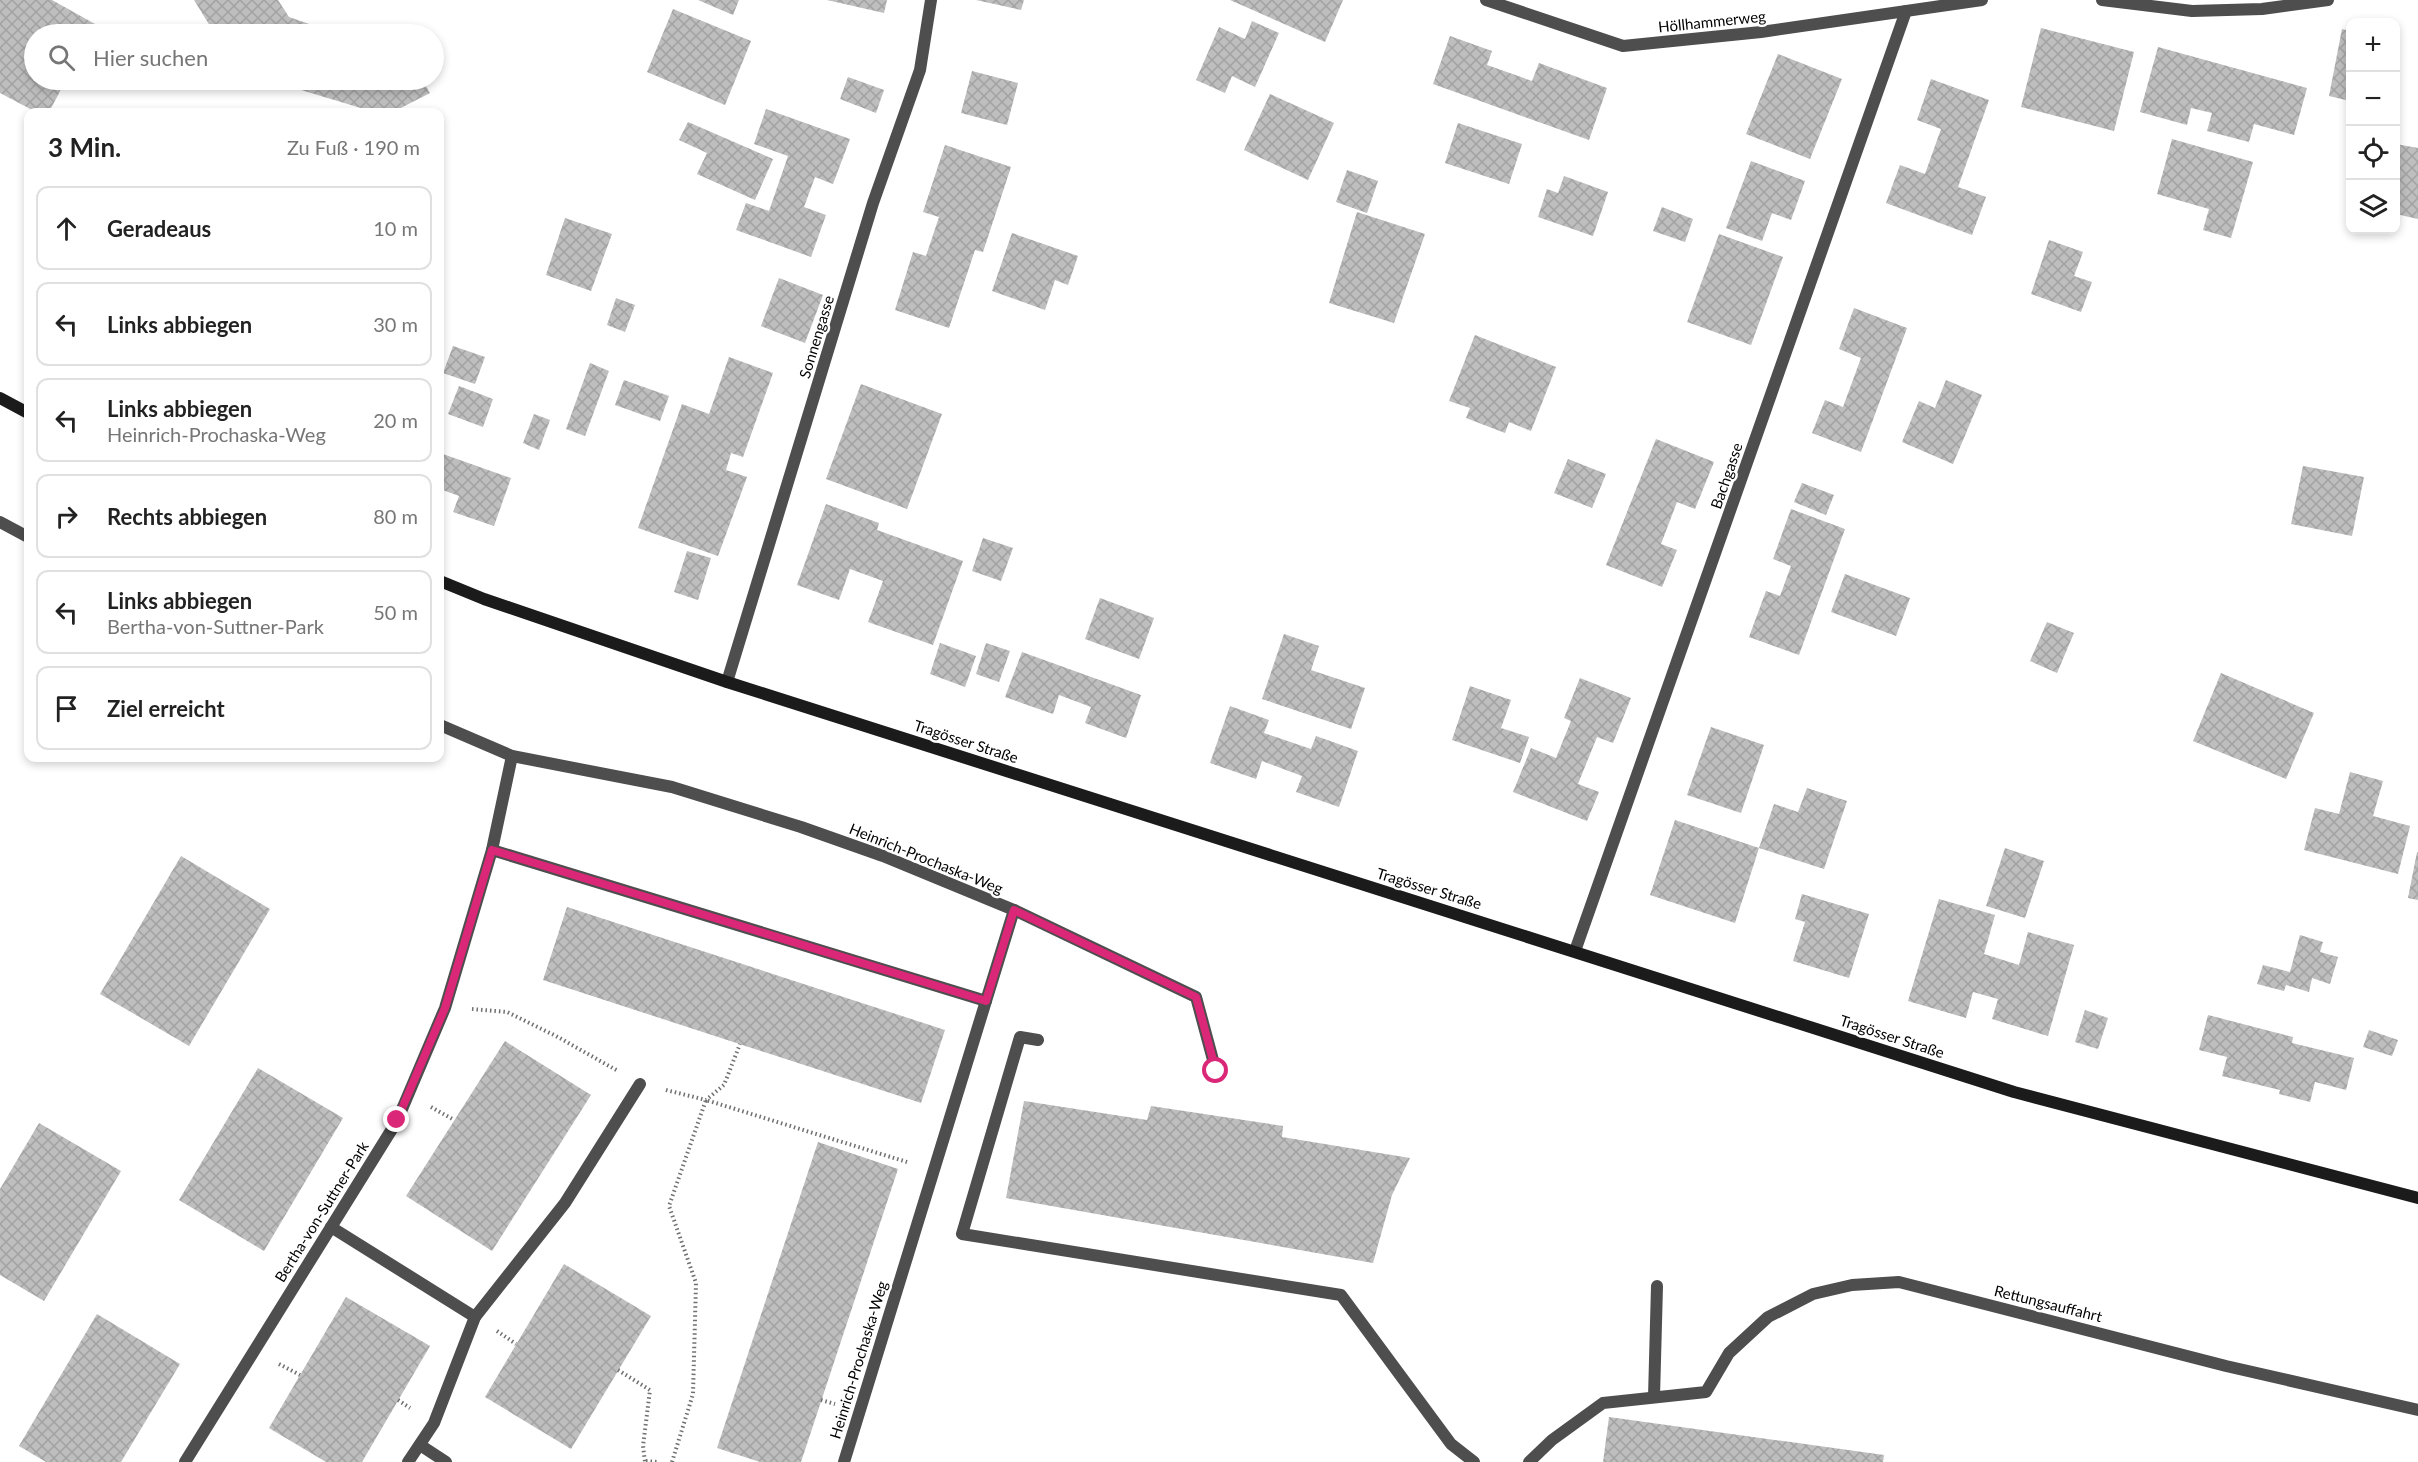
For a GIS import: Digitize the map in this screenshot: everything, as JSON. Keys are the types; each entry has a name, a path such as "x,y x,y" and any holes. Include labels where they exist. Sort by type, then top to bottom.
{"main road":[{"path":"0,398 24,411"},
{"name":"Tragösser Straße","path":"444,583 484,599 727,682 2014,1092 2418,1198"}],"street":[{"name":"Sonnengasse","path":"727,682 873,203 920,70 931,0"},
{"name":"Höllhammerweg","path":"1486,0 1623,46 1761,32 1982,0"},
{"path":"2102,0 2192,11 2262,9 2328,0"},
{"name":"Bachgasse","path":"1575,951 1906,11"},
{"path":"0,522 24,535"},
{"name":"Heinrich-Prochaska-Weg","path":"444,727 513,756 672,787 801,827 883,856 1014,910 844,1462"},
{"name":"Bertha-von-Suttner-Park","path":"191,1460 397,1120 445,1008 492,850 513,756"},
{"path":"492,850 986,1001"},
{"path":"1014,910 1196,997 1216,1071"},
{"path":"1038,1040 1020,1037 962,1234 1341,1295 1450,1444 1474,1462"},
{"path":"408,1462 434,1423 475,1317 565,1203 640,1084"},
{"path":"331,1227 475,1317"},
{"name":"Rettungsauffahrt","path":"1654,1396 1706,1392 1729,1353 1768,1317 1813,1294 1852,1285 1899,1282 2226,1366 2418,1410"},
{"path":"1529,1462 1552,1440 1603,1403 1654,1396 1657,1286"},
{"path":"420,1445 446,1462"}],"path":[{"path":"445,1008 507,1012 556,1035 640,1084 706,1100 934,1170"},
{"path":"672,1462 693,1394 696,1282 669,1206 706,1100 724,1084 740,1044"},
{"path":"618,1370 650,1390 643,1446 645,1462 658,1462"}],"building":[{"path":"0,0 52,0 95,24 24,24 24,90 61,90 51,108 28,108 0,93"},
{"path":"194,0 278,0 289,17 309,24 209,24"},
{"path":"698,0 739,0 733,15"},
{"path":"827,0 887,0 884,13"},
{"path":"976,0 1024,0 1021,10"},
{"path":"1230,0 1343,0 1325,42"},
{"path":"673,9 751,41 725,105 647,72"},
{"path":"1252,21 1279,33 1255,87 1232,76 1225,93 1196,80 1219,27 1245,39"},
{"path":"2041,28 2134,52 2114,131 2021,107"},
{"path":"2342,29 2346,30 2346,100 2329,96"},
{"path":"1450,36 1492,51 1487,65 1532,81 1539,63 1607,88 1589,140 1433,84"},
{"path":"2158,47 2307,88 2294,135 2254,124 2249,142 2207,131 2212,113 2191,108 2187,125 2140,112"},
{"path":"1778,54 1842,79 1810,159 1746,134"},
{"path":"972,71 1018,83 1007,125 961,113"},
{"path":"848,77 884,90 876,113 840,99"},
{"path":"1931,79 1989,100 1958,187 1986,197 1972,235 1886,203 1900,165 1925,174 1941,129 1917,120"},
{"path":"301,90 428,90 430,93 401,108 361,108"},
{"path":"1270,94 1334,123 1308,180 1244,150"},
{"path":"766,109 850,139 833,184 815,177 804,207 826,215 811,257 736,230 746,203 769,211 788,156 754,144"},
{"path":"688,122 773,159 755,200 697,174 707,153 679,140"},
{"path":"1458,123 1522,144 1509,184 1445,163"},
{"path":"2172,139 2253,162 2231,238 2203,230 2209,209 2157,194"},
{"path":"945,145 1011,167 983,252 975,250 949,328 895,310 913,252 926,256 939,217 923,212"},
{"path":"2400,145 2418,148 2418,219 2400,215"},
{"path":"1751,161 1805,181 1791,220 1772,213 1762,241 1726,228"},
{"path":"1347,170 1378,181 1367,213 1336,202"},
{"path":"1564,176 1608,192 1593,236 1538,217 1547,189 1558,193"},
{"path":"1662,207 1693,219 1685,242 1653,231"},
{"path":"1357,212 1425,234 1394,323 1329,303"},
{"path":"565,218 612,234 591,291 546,275"},
{"path":"1012,233 1078,256 1068,285 1055,280 1045,310 992,291"},
{"path":"1719,234 1783,257 1751,345 1687,322"},
{"path":"2049,240 2083,252 2074,276 2092,282 2081,312 2031,294"},
{"path":"779,278 823,295 805,343 761,326"},
{"path":"616,298 635,305 625,332 607,325"},
{"path":"1854,308 1907,328 1861,452 1812,433 1825,400 1843,407 1861,358 1839,349"},
{"path":"1475,335 1556,367 1531,431 1509,422 1505,433 1466,418 1470,408 1449,401"},
{"path":"453,346 485,357 475,384 444,373"},
{"path":"729,357 773,373 743,457 731,453 726,470 747,477 718,556 638,528 682,404 709,414"},
{"path":"590,363 609,371 585,436 566,429"},
{"path":"624,380 669,396 660,421 615,405"},
{"path":"1946,380 1982,395 1953,464 1902,442 1919,401 1935,408"},
{"path":"861,384 942,414 907,509 826,479"},
{"path":"459,386 493,399 483,427 448,414"},
{"path":"534,414 550,420 539,450 523,443"},
{"path":"1656,439 1714,462 1695,509 1677,502 1661,544 1677,550 1662,587 1606,565"},
{"path":"444,454 511,478 494,526 453,512 459,496 444,490"},
{"path":"1568,459 1606,474 1592,508 1554,493"},
{"path":"2303,466 2364,477 2352,536 2291,524"},
{"path":"1802,483 1834,495 1826,515 1794,502"},
{"path":"826,504 879,523 877,530 963,561 933,645 868,622 883,581 850,569 839,600 797,585"},
{"path":"1791,509 1845,529 1799,655 1749,637 1766,591 1780,596 1791,566 1773,559"},
{"path":"983,538 1013,548 1001,581 972,571"},
{"path":"687,551 711,558 698,600 674,592"},
{"path":"1845,574 1910,598 1896,636 1831,612"},
{"path":"1100,598 1154,618 1139,659 1085,639"},
{"path":"2047,622 2074,633 2057,673 2030,661"},
{"path":"1284,634 1319,646 1311,670 1365,688 1351,729 1262,699"},
{"path":"940,643 976,656 965,687 930,674"},
{"path":"986,643 1010,651 999,682 976,674"},
{"path":"1022,652 1141,695 1126,738 1085,723 1091,707 1059,695 1053,714 1005,697"},
{"path":"2221,673 2314,713 2286,779 2193,741"},
{"path":"1580,678 1631,698 1613,743 1597,737 1578,784 1599,792 1587,821 1513,792 1531,748 1556,758 1571,721 1564,718"},
{"path":"1470,686 1511,700 1501,728 1529,737 1520,763 1452,740"},
{"path":"1230,706 1269,720 1264,733 1311,749 1316,736 1358,751 1339,807 1296,792 1302,776 1262,761 1256,779 1210,763"},
{"path":"1711,727 1764,745 1741,813 1687,795"},
{"path":"2350,772 2383,781 2373,816 2410,826 2398,874 2304,850 2315,808 2339,814"},
{"path":"1807,788 1847,801 1824,869 1759,848 1774,804 1798,812"},
{"path":"1675,820 1759,848 1735,923 1650,895"},
{"path":"2005,848 2044,861 2025,918 1986,906"},
{"path":"2418,852 2418,900 2408,898"},
{"path":"181,856 270,909 189,1046 100,994"},
{"path":"1802,894 1869,914 1849,978 1793,961 1805,922 1795,919"},
{"path":"1939,899 1995,915 1984,954 2019,965 2028,932 2074,945 2048,1036 1992,1019 1998,999 1973,992 1966,1018 1908,1001"},
{"path":"567,907 945,1030 921,1103 543,980"},
{"path":"2300,935 2323,942 2320,952 2338,957 2330,984 2312,978 2309,992 2286,985 2284,991 2257,984 2263,965 2290,972"},
{"path":"2085,1010 2108,1018 2098,1049 2075,1042"},
{"path":"2208,1015 2293,1037 2292,1043 2354,1058 2346,1090 2315,1082 2310,1102 2279,1094 2280,1090 2222,1076 2227,1057 2199,1050"},
{"path":"2369,1030 2398,1040 2392,1056 2363,1047"},
{"path":"505,1041 591,1095 492,1251 406,1196"},
{"path":"258,1068 343,1118 264,1251 179,1200"},
{"path":"1024,1101 1147,1120 1151,1106 1283,1126 1282,1137 1410,1158 1392,1195 1373,1263 1006,1198"},
{"path":"39,1123 121,1171 44,1301 0,1275 0,1189"},
{"path":"818,1142 898,1169 801,1462 760,1462 717,1448"},
{"path":"564,1264 651,1316 571,1449 485,1397"},
{"path":"346,1297 430,1346 362,1462 326,1462 269,1428"},
{"path":"97,1314 180,1364 121,1462 46,1462 19,1446"},
{"path":"1609,1417 1884,1455 1883,1462 1603,1462"}],"route":[{"path":"397,1120 445,1008 492,850 986,1001 1014,910 1196,997 1216,1071"}]}
